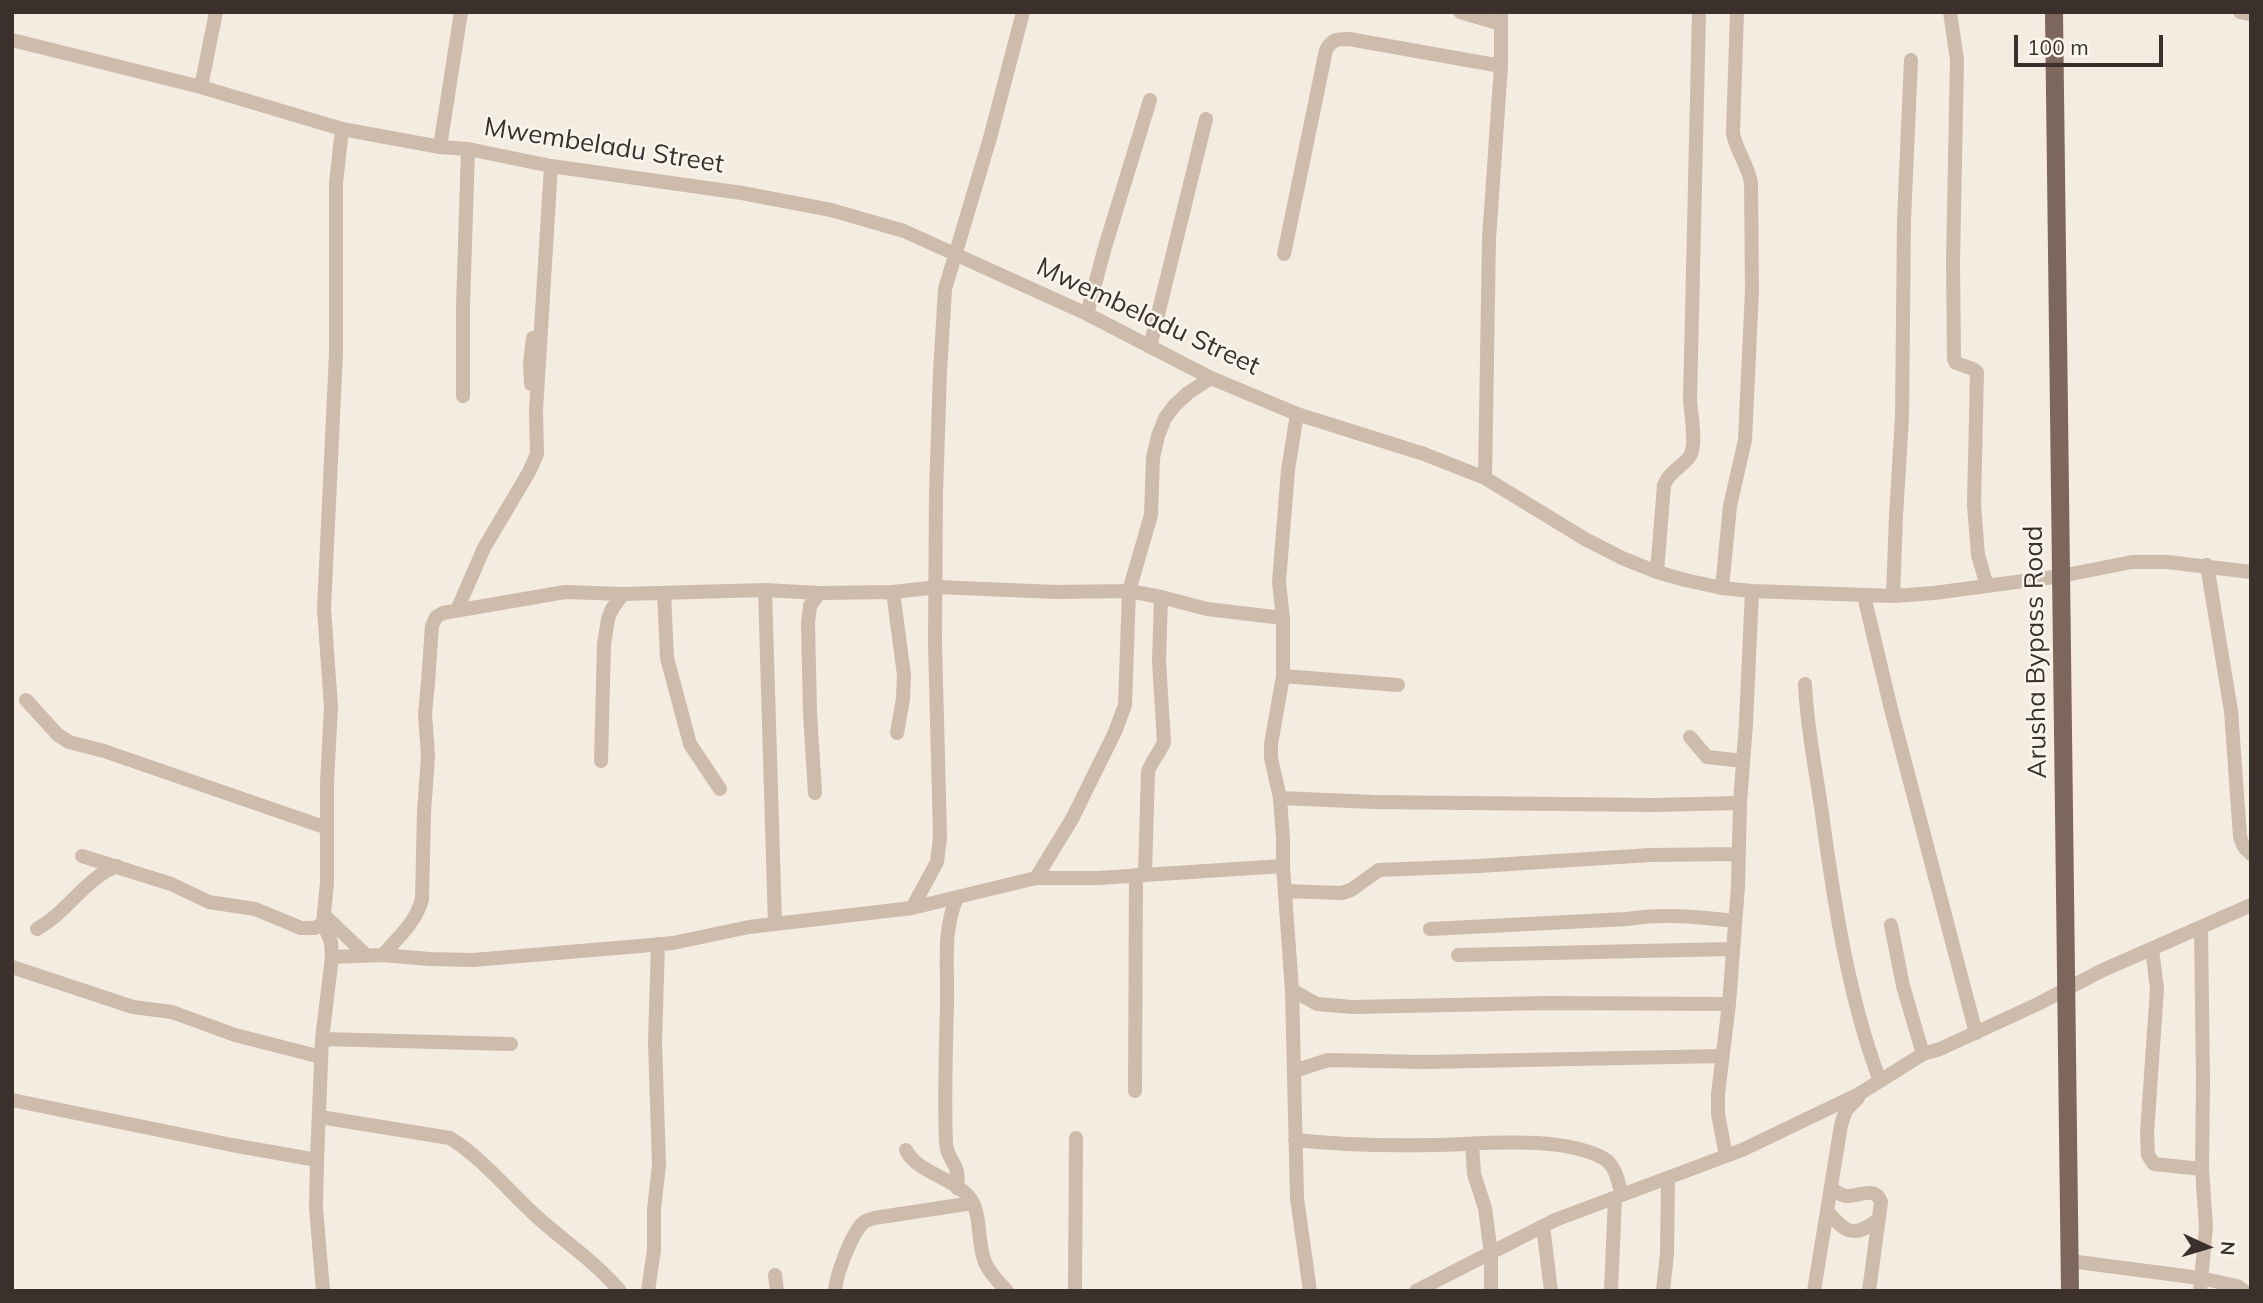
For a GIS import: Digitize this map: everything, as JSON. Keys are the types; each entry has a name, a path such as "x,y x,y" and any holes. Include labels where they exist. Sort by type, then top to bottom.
{"main road":[{"name":"Arusha Bypass Road","path":"2054,12 2070,1291"}],"street":[{"path":"201,87 216,12"},
{"path":"440,147 461,12"},
{"path":"912,908 937,862 940,837 935,642 936,493 945,289 990,138 1023,12"},
{"path":"1460,12 1501,18 1501,66 1489,239 1485,478"},
{"path":"1657,572 1664,485 1668,477 1690,455 1693,446 1690,386 1699,12"},
{"path":"1722,588 1730,506 1745,439 1752,290 1751,183 1749,171 1735,145 1733,133 1737,12"},
{"path":"1951,12 1957,60 1954,359 1956,363 1977,372 1974,505 1978,555 1987,586"},
{"path":"2240,12 2251,14"},
{"path":"1284,254 1326,50 1330,42 1349,39 1501,66"},
{"name":"Mwembeladu Street","path":"12,40 201,87 342,129 440,147 468,149 551,166 742,193 831,210 904,231 1087,314 1212,378 1297,414 1424,454 1485,478 1584,539 1622,558 1657,572 1722,588 1893,596 2061,576 2132,562 2207,565 2251,572"},
{"path":"1893,596 1902,417 1904,220 1911,60"},
{"path":"1087,314 1150,100"},
{"path":"1150,347 1206,119"},
{"path":"323,1291 316,1208 317,1160 322,1039 332,957 331,942 323,919 327,883 327,782 331,707 324,609 336,353 336,183 342,129"},
{"path":"463,396 468,149"},
{"path":"457,610 484,548 533,465 537,443 536,416 551,166"},
{"path":"1036,878 1072,819 1115,732 1125,705 1129,591 1151,515 1153,458 1158,436 1174,405 1212,378"},
{"path":"1297,414 1288,470 1279,582 1283,618 1283,676 1271,744 1273,772 1280,798 1292,990 1297,1198 1311,1291"},
{"path":"2207,565 2231,711 2240,837 2251,854"},
{"path":"383,955 411,924 419,912 422,900 428,756 425,714 432,626 436,617 457,610 565,592 623,594 765,590 819,593 893,592 937,587 1056,592 1129,591 1207,609 1283,618"},
{"path":"765,590 775,924"},
{"path":"1726,1156 1718,1114 1718,1094 1729,1004 1735,921 1752,591"},
{"path":"893,592 904,675 897,733"},
{"path":"664,593 667,658 686,733 690,744 720,789"},
{"path":"815,793 808,623 810,606 819,593"},
{"path":"601,761 604,644 608,619 623,594"},
{"path":"1864,596 1976,1032"},
{"path":"1135,1091 1141,874 1148,772 1164,741 1160,662 1161,597"},
{"path":"1283,676 1398,685"},
{"path":"1805,684 1810,745 1841,931 1855,998 1880,1081"},
{"path":"26,699 58,735 69,742 104,751 327,828"},
{"path":"1690,737 1707,757 1743,761"},
{"path":"1280,798 1374,802 1653,805 1740,803"},
{"path":"1285,891 1351,890 1378,870 1650,855 1738,853"},
{"path":"82,856 171,884 208,902 256,909 301,928 315,928 323,919"},
{"path":"37,929 56,915 95,877 117,866"},
{"path":"332,957 383,955 473,960 658,944 775,924 912,908 1036,878 1098,878 1283,866"},
{"path":"957,897 947,924 946,939 945,1089 946,1147 957,1168 957,1188"},
{"path":"1416,1291 1439,1285 1555,1220 1726,1156 1864,1091 1923,1054 1940,1049 2101,971 2251,905"},
{"path":"1430,929 1647,916 1686,915 1735,921"},
{"path":"323,919 366,956"},
{"path":"1891,925 1903,986 1923,1054"},
{"path":"2200,1284 2206,1237 2202,1169 2201,927"},
{"path":"648,1291 659,1165 654,1042 658,944"},
{"path":"2152,948 2157,989 2148,1111 2148,1155 2154,1164 2202,1169"},
{"path":"1458,955 1732,949"},
{"path":"12,967 133,1007 172,1012 236,1035 321,1057"},
{"path":"1292,990 1317,1003 1352,1007 1548,1003 1729,1004"},
{"path":"322,1039 511,1044"},
{"path":"1294,1071 1328,1060 1412,1062 1723,1056"},
{"path":"1814,1291 1841,1125 1846,1110 1864,1091"},
{"path":"12,1100 317,1160"},
{"path":"320,1117 450,1138 466,1148 537,1217 597,1266 620,1291"},
{"path":"1075,1291 1076,1138"},
{"path":"1295,1140 1350,1145 1537,1144 1579,1150 1605,1159 1615,1170 1619,1196 1611,1291"},
{"path":"1472,1144 1474,1174 1485,1208 1491,1254 1491,1291"},
{"path":"906,1150 911,1158 957,1188 973,1203 982,1258 993,1276 1007,1291"},
{"path":"1663,1291 1667,1254 1668,1178"},
{"path":"1830,1188 1844,1195 1867,1192 1877,1194 1881,1202 1869,1291"},
{"path":"835,1291 839,1273 859,1228 865,1221 973,1203"},
{"path":"1827,1211 1850,1232 1863,1229 1880,1219"},
{"path":"1543,1226 1551,1291"},
{"path":"2070,1261 2200,1284 2236,1286 2244,1291"},
{"path":"775,1275 777,1291"}]}
